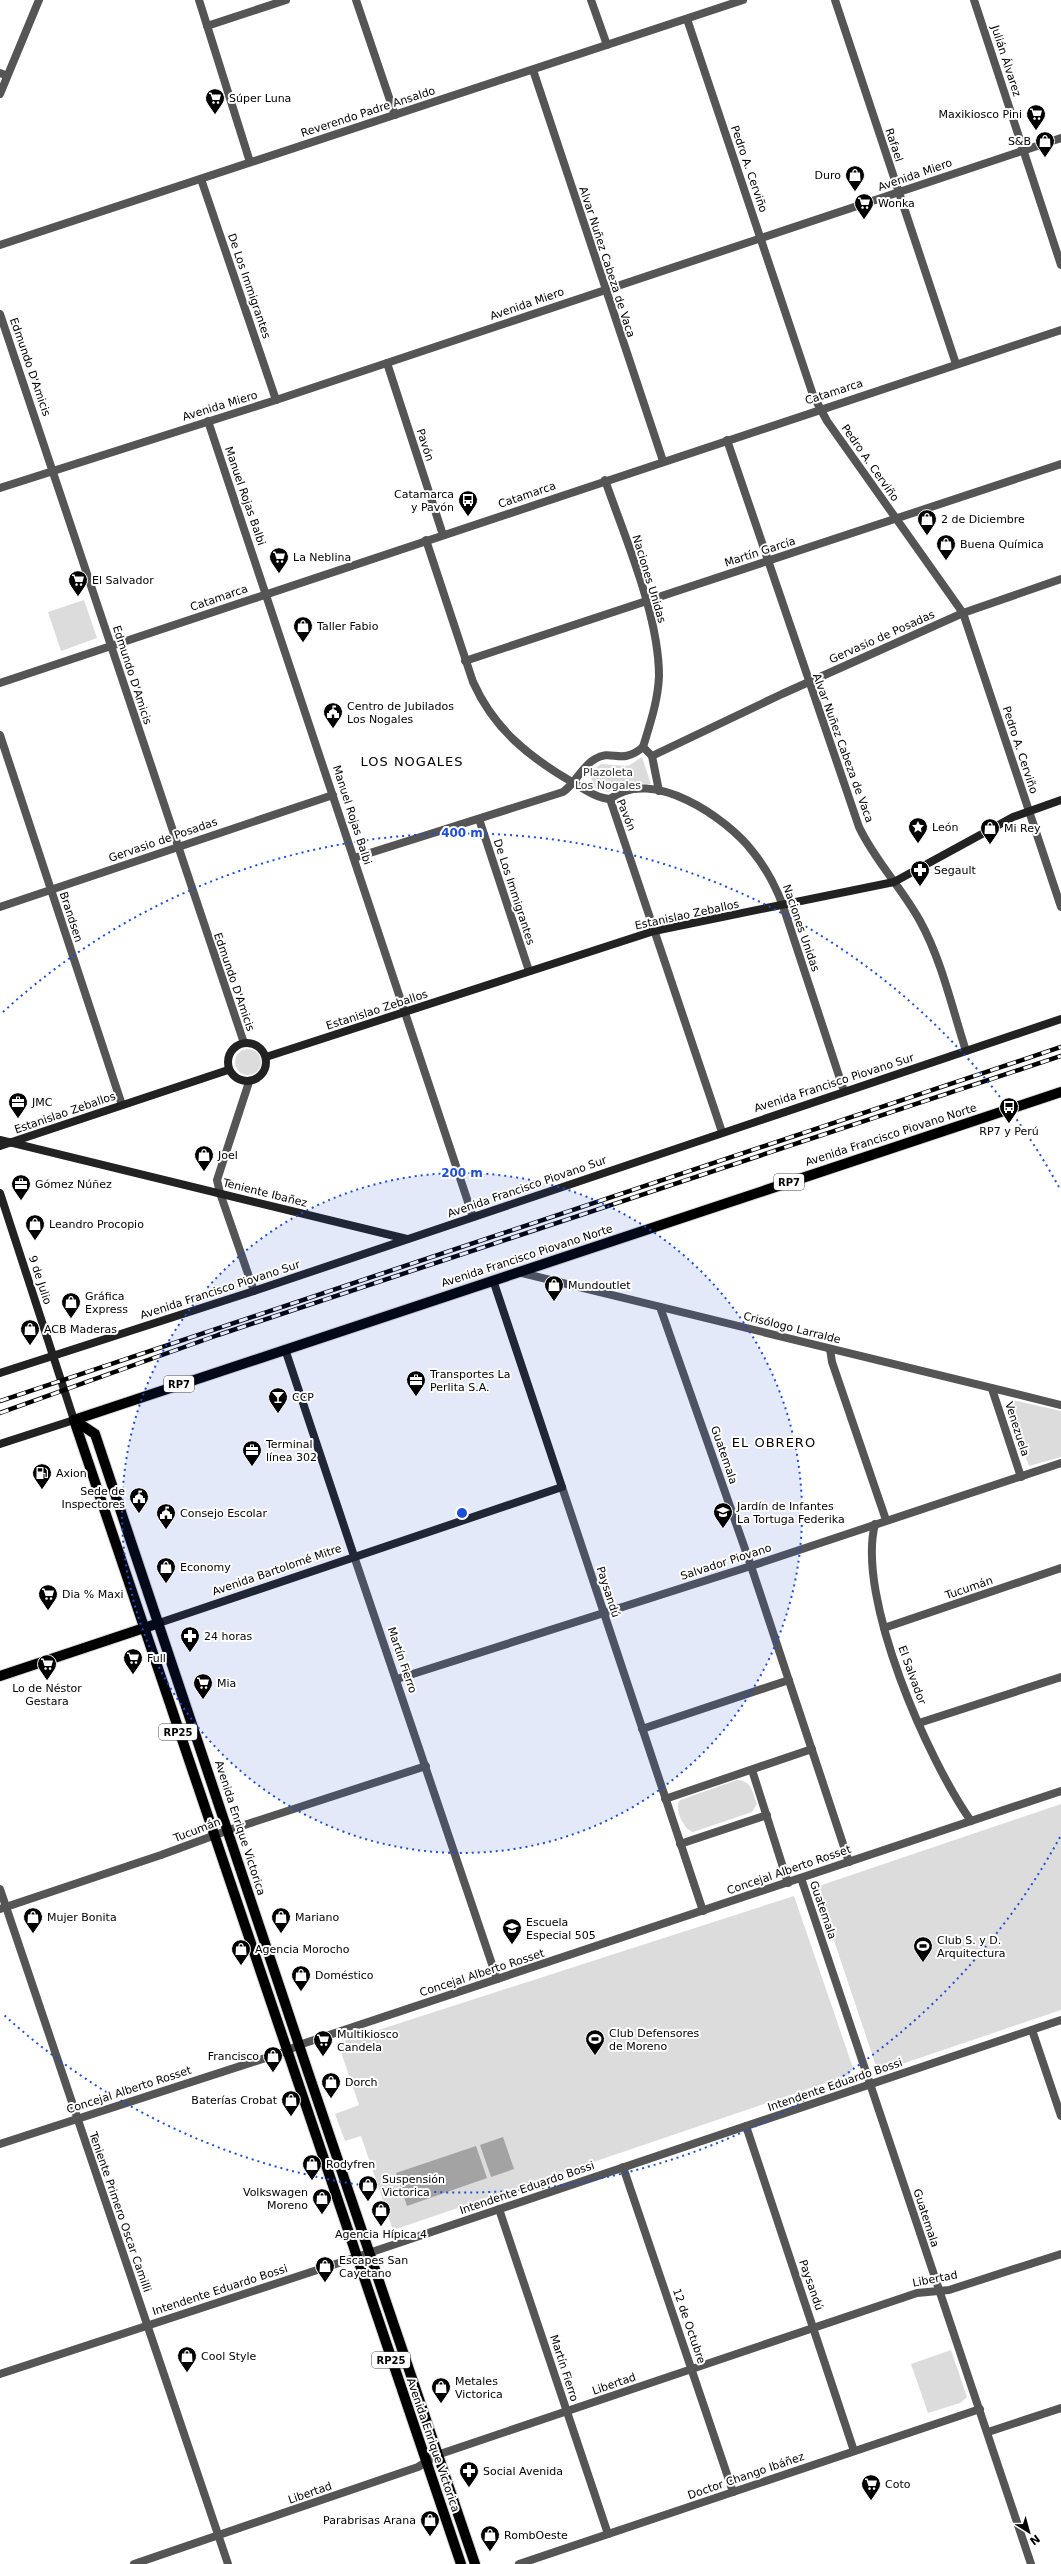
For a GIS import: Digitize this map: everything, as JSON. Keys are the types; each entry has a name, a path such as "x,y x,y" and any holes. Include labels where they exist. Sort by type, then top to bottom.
{"main road":[{"name":"Avenida Francisco Piovano Norte","path":"74,1420 1061,1092"},
{"name":"Avenida Enrique Victorica","path":"74,1420 95,1434 229,1830 299,2045 475,2564"},
{"name":"Avenida Enrique Victorica","path":"74,1420 142,1628 215,1836 286,2051 461,2564"},
{"name":"Avenida Bartolomé Mitre","path":"0,1676 159,1623"}],"street":[{"path":"0,94 4,74 39,0"},
{"path":"199,0 250,162"},
{"path":"207,26 286,0"},
{"path":"356,0 395,115"},
{"path":"591,0 606,45"},
{"name":"Reverendo Padre Ansaldo","path":"0,245 743,0"},
{"name":"Rafael","path":"835,0 956,364"},
{"name":"Julián Álvarez","path":"974,0 1061,265"},
{"name":"Pedro A. Cerviño","path":"687,19 819,409 963,612 1061,907"},
{"name":"Alvar Nuñez Cabeza de Vaca","path":"532,70 604,290 663,461"},
{"name":"Avenida Miero","path":"0,488 276,400 1061,138"},
{"name":"De Los Immigrantes","path":"201,179 276,400"},
{"name":"Edmundo D'Amicis","path":"0,314 54,470 177,847 244,1043"},
{"name":"Catamarca","path":"0,683 605,480 1061,330"},
{"name":"Pavón","path":"387,363 443,534"},
{"name":"Manuel Rojas Balbi","path":"208,421 473,1217"},
{"name":"Alvar Nuñez Cabeza de Vaca","path":"727,440 808,682 859,827 866,842 894,882 929,938 966,1051"},
{"name":"Martín García","path":"465,661 1061,464"},
{"name":"Naciones Unidas","path":"605,480 646,602 653,631 659,676 657,696 643,747"},
{"name":"Pavón","path":"426,540 465,661 481,700 495,722 520,747 574,784 596,796 610,799 722,1132"},
{"name":"Gervasio de Posadas","path":"652,756 808,682 963,612 1061,579"},
{"name":"Brandsen","path":"0,735 122,1105"},
{"path":"354,858 563,792 574,784 588,764 595,758 605,755 625,758 643,747 652,756 659,791 624,790 610,799"},
{"name":"Naciones Unidas","path":"659,791 690,802 736,834 754,852 776,887 844,1091"},
{"name":"Gervasio de Posadas","path":"0,907 333,795"},
{"name":"Estanislao Zeballos","path":"266,1057 654,931 783,906 894,882 1028,810 1061,800"},
{"name":"De Los Immigrantes","path":"479,819 529,971"},
{"name":"Avenida Francisco Piovano Sur","path":"0,1373 473,1217 1061,1019"},
{"path":"249,1082 234,1078 228,1070 230,1054 244,1043 262,1048 268,1062 265,1070 249,1082 218,1172 220,1193 254,1290"},
{"name":"Estanislao Zeballos","path":"0,1146 228,1070"},
{"name":"Teniente Ibañez","path":"0,1140 407,1239"},
{"name":"9 de Julio","path":"0,1193 74,1420"},
{"name":"Crisólogo Larralde","path":"517,1272 1061,1405"},
{"name":"Paysandú","path":"493,1280 703,1911"},
{"name":"Guatemala","path":"660,1307 751,1566 849,1862"},
{"name":"Martín Fierro","path":"285,1349 497,1979"},
{"path":"830,1349 832,1362 886,1520"},
{"name":"Venezuela","path":"992,1389 1021,1477"},
{"name":"Avenida Francisco Piovano Norte","path":"0,1444 74,1420"},
{"name":"Salvador Piovano","path":"397,1679 751,1566 1061,1463"},
{"name":"Avenida Bartolomé Mitre","path":"159,1623 562,1487"},
{"name":"El Salvador","path":"875,1524 872,1535 874,1572 884,1628 919,1723 949,1787 971,1821"},
{"name":"Tucumán","path":"884,1628 1061,1568"},
{"path":"919,1723 1061,1677"},
{"path":"642,1729 789,1680"},
{"path":"665,1799 812,1749"},
{"name":"Tucumán","path":"3,1908 229,1830 426,1766"},
{"path":"752,1770 788,1883"},
{"name":"Concejal Alberto Rosset","path":"0,2144 286,2051 299,2045 1061,1791"},
{"path":"680,1844 767,1815"},
{"name":"Guatemala","path":"801,1878 1031,2564"},
{"name":"Teniente Primero Oscar Camilli","path":"0,1889 3,1908 77,2119 228,2564"},
{"name":"Intendente Eduardo Bossi","path":"0,2374 357,2257 1061,2020"},
{"path":"1032,2030 1061,2116"},
{"name":"Paysandú","path":"746,2126 854,2451"},
{"name":"12 de Octubre","path":"623,2167 733,2492"},
{"name":"Martín Fierro","path":"499,2209 608,2534"},
{"name":"Libertad","path":"134,2564 426,2463 437,2455 917,2293 949,2290 1061,2254"},
{"path":"988,2432 1061,2408"},
{"name":"Doctor Chango Ibáñez","path":"519,2564 980,2409"}],"green space":[{"path":"84,600 97,638 61,651 48,612"},
{"name":"Plazoleta Los Nogales","path":"642,757 651,784 624,783 609,792 598,790 591,785 593,770 601,764 628,766"},
{"path":"248,1049 257,1053 261,1062 257,1071 248,1075 239,1071 235,1062 239,1053"},
{"path":"1013,1400 1061,1411 1061,1457 1029,1466 1008,1412 1009,1405"},
{"path":"737,1780 746,1782 751,1788 757,1804 752,1812 693,1832 686,1827 680,1818 678,1803 680,1800"},
{"name":"Club S. y D. Arquitectura","path":"1061,1804 1061,2010 878,2072 816,1887"},
{"name":"Club Defensores de Moreno","path":"794,1896 853,2068 849,2075 393,2230 361,2136 345,2141 335,2114 359,2105 338,2043"},
{"path":"951,2350 967,2397 960,2403 928,2413 911,2364"}],"shaded area":[{"path":"503,2137 514,2169 491,2177 480,2145"},
{"path":"476,2146 487,2178 407,2206 396,2173"}],"railway":[{"path":"0,1401 1061,1047"},
{"path":"0,1413 218,1335 1061,1056"}],"place":[{"name":"Súper Luna","path":"215,115"},
{"name":"Maxikiosco Pini","path":"1036,131"},
{"name":"S&B","path":"1045,158"},
{"name":"Duro","path":"855,192"},
{"name":"Wonka","path":"864,220"},
{"name":"Catamarca y Pavón","path":"468,517"},
{"name":"2 de Diciembre","path":"927,536"},
{"name":"Buena Química","path":"946,561"},
{"name":"La Neblina","path":"279,574"},
{"name":"El Salvador","path":"78,597"},
{"name":"Taller Fabio","path":"303,643"},
{"name":"Centro de Jubilados Los Nogales","path":"333,729"},
{"name":"León","path":"918,844"},
{"name":"Mi Rey","path":"990,845"},
{"name":"Segault","path":"920,887"},
{"name":"JMC","path":"18,1119"},
{"name":"RP7 y Perú","path":"1009,1124"},
{"name":"Joel","path":"204,1172"},
{"name":"Gómez Núñez","path":"21,1201"},
{"name":"Leandro Procopio","path":"35,1241"},
{"name":"Mundoutlet","path":"554,1302"},
{"name":"Gráfica Express","path":"71,1319"},
{"name":"ACB Maderas","path":"30,1346"},
{"name":"Transportes La Perlita S.A.","path":"416,1397"},
{"name":"CCP","path":"278,1414"},
{"name":"Terminal línea 302","path":"252,1467"},
{"name":"Axion","path":"42,1490"},
{"name":"Sede de Inspectores","path":"139,1514"},
{"name":"Jardín de Infantes La Tortuga Federika","path":"723,1529"},
{"name":"Consejo Escolar","path":"166,1530"},
{"name":"Economy","path":"166,1584"},
{"name":"Dia % Maxi","path":"48,1611"},
{"name":"24 horas","path":"190,1653"},
{"name":"Full","path":"133,1675"},
{"name":"Lo de Néstor Gestara","path":"47,1681"},
{"name":"Mia","path":"203,1700"},
{"name":"Mujer Bonita","path":"33,1934"},
{"name":"Mariano","path":"281,1934"},
{"name":"Escuela Especial 505","path":"512,1945"},
{"name":"Club S. y D. Arquitectura","path":"923,1963"},
{"name":"Agencia Morocho","path":"241,1966"},
{"name":"Doméstico","path":"301,1992"},
{"name":"Club Defensores de Moreno","path":"595,2056"},
{"name":"Multikiosco Candela","path":"323,2057"},
{"name":"Francisco","path":"273,2073"},
{"name":"Dorch","path":"331,2099"},
{"name":"Baterías Crobat","path":"291,2117"},
{"name":"Rodyfren","path":"312,2181"},
{"name":"Suspensión Victorica","path":"368,2202"},
{"name":"Volkswagen Moreno","path":"322,2215"},
{"name":"Agencia Hípica 4","path":"381,2227"},
{"name":"Escapes San Cayetano","path":"325,2283"},
{"name":"Cool Style","path":"187,2373"},
{"name":"Metales Victorica","path":"441,2404"},
{"name":"Social Avenida","path":"469,2488"},
{"name":"Coto","path":"871,2501"},
{"name":"Parabrisas Arana","path":"430,2537"},
{"name":"RombOeste","path":"490,2552"}],"district":[{"name":"LOS NOGALES","path":"412,761"},
{"name":"EL OBRERO","path":"774,1442"}]}
